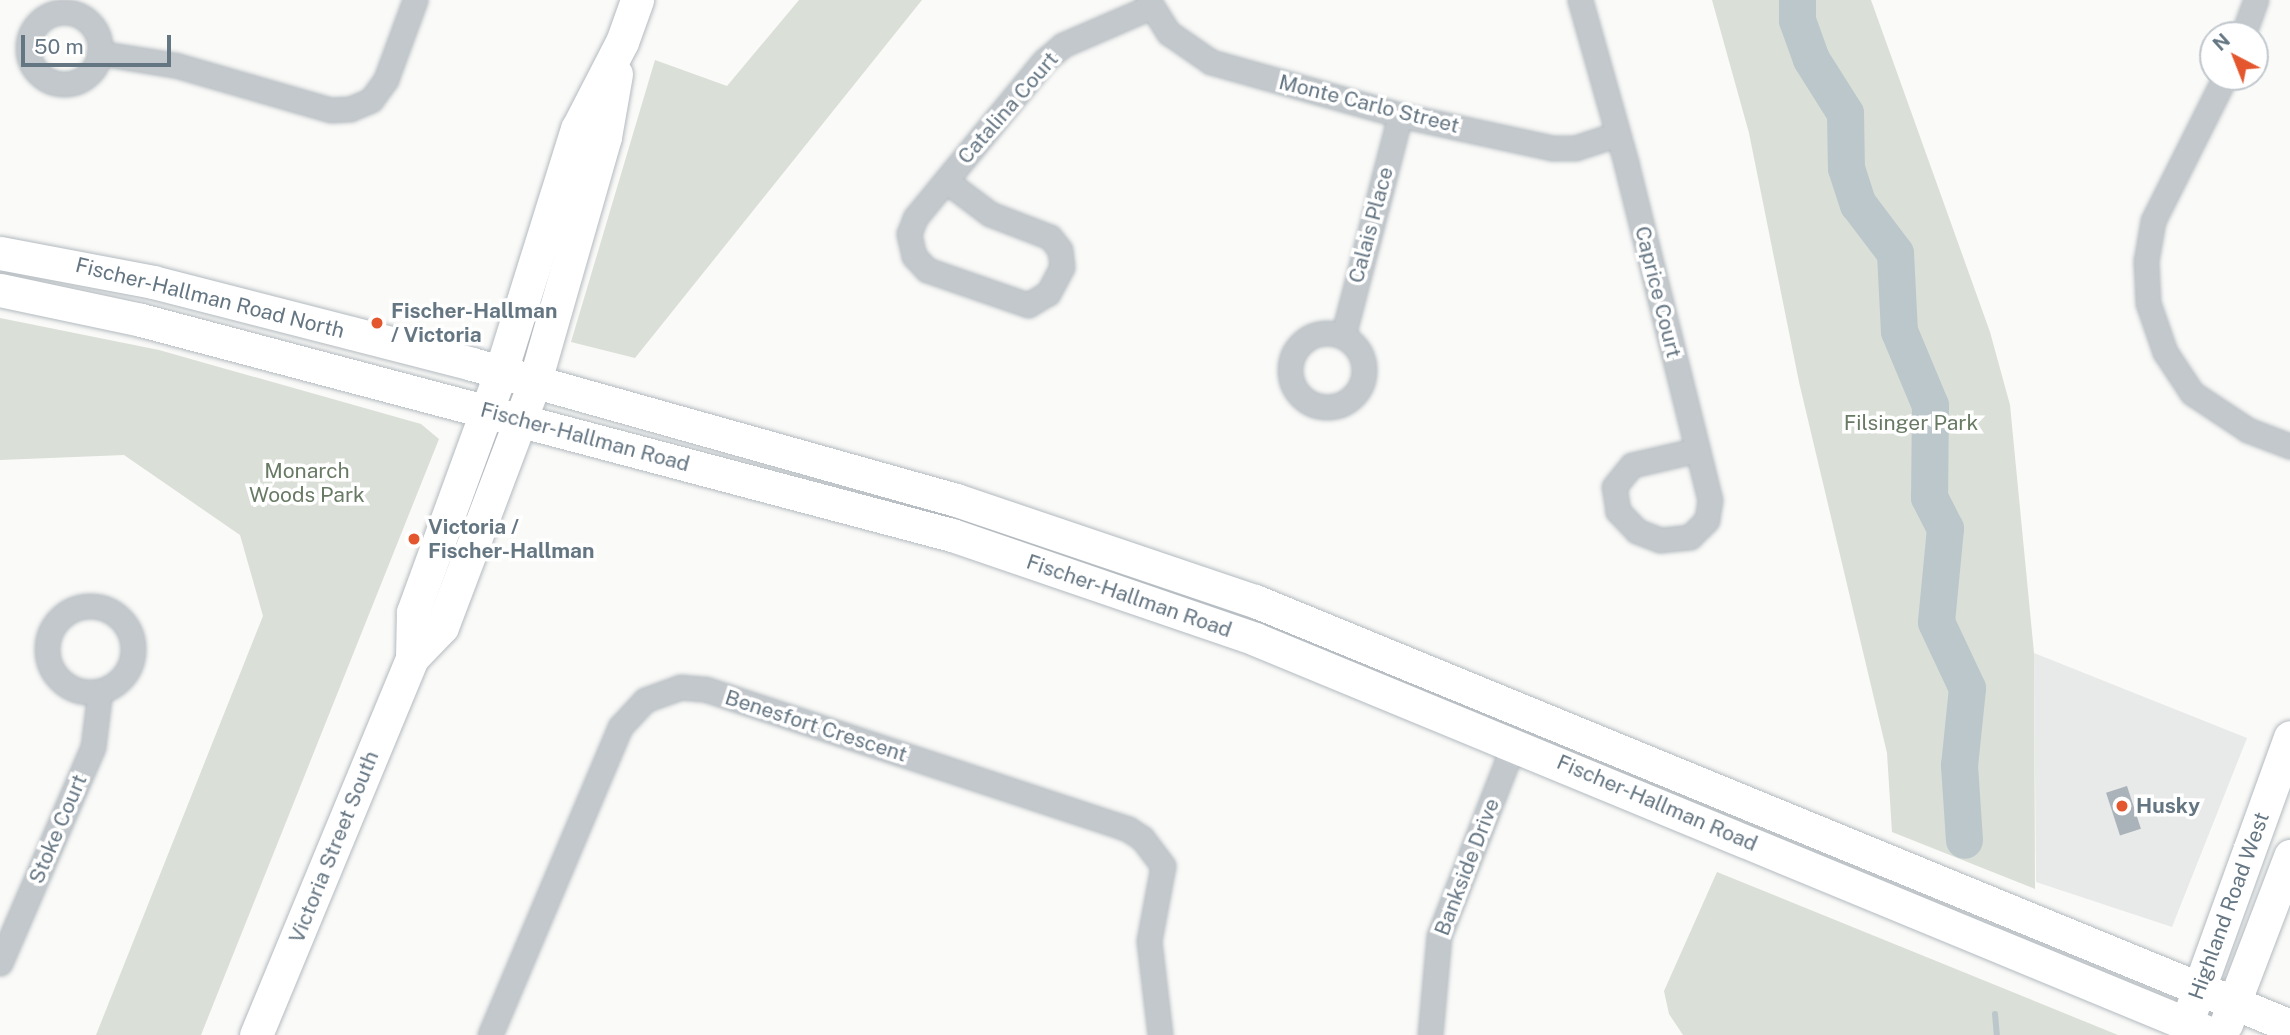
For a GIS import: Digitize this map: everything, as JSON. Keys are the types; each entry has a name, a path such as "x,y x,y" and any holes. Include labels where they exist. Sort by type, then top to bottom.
{"main road":[{"name":"Victoria Street South","path":"256,1035 412,658 413,612 501,371 577,129 622,42 638,0"},
{"name":"Victoria Street South","path":"412,658 442,627 535,380 605,137 622,42"},
{"name":"Fischer-Hallman Road North","path":"0,253 153,282 501,371"},
{"name":"Fischer-Hallman Road","path":"0,290 141,320 953,535 1255,639 1514,744 2194,1031"},
{"name":"Fischer-Hallman Road","path":"501,371 956,500 1255,601 2290,1026"},
{"name":"Highland Road West","path":"2194,1031 2200,989 2290,737"},
{"name":"Highland Road West","path":"2222,1035 2290,856"}],"street":[{"path":"100,53 175,65 331,110 350,108 371,100 386,79 415,0"},
{"name":"Caprice Court","path":"1580,0 1615,135 1697,450 1710,500 1707,520 1690,537 1660,540 1637,531 1618,511 1614,487 1632,465 1697,450"},
{"path":"2248,21 2256,0"},
{"name":"Monte Carlo Street","path":"1150,4 1169,33 1211,62 1400,115 1553,148 1575,148 1615,135"},
{"name":"Catalina Court","path":"946,181 990,214 1050,237 1060,250 1062,267 1048,293 1028,305 928,270 914,256 909,234 915,218 1044,61 1063,46 1150,4"},
{"path":"2218,91 2153,221 2146,261 2148,303 2165,352 2192,393 2248,430 2290,446"},
{"name":"Calais Place","path":"1343,336 1400,115"},
{"name":"Benesfort Crescent","path":"490,1035 620,727 645,700 680,687 705,689 1128,829 1142,838 1163,866 1149,941 1160,1035"},
{"name":"Stoke Court","path":"0,963 93,747 100,691"},
{"name":"Bankside Drive","path":"1430,1035 1439,936 1514,744"}],"shaded area":[{"path":"2034,653 2247,738 2172,927 2036,882"}],"green space":[{"path":"799,0 922,0 635,358 571,342 655,60 727,86"},
{"name":"Filsinger Park","path":"1712,0 1871,0 1990,332 2010,405 2034,653 2035,889 1892,832 1887,753 1799,382 1749,133"},
{"name":"Monarch Woods Park","path":"0,318 159,350 421,424 439,439 201,1035 96,1035 263,616 240,535 124,455 0,460"},
{"path":"1717,872 2118,1035 1683,1035 1669,1014 1664,991"}],"building":[{"name":"Husky","path":"2127,786 2141,829 2120,836 2106,793"}],"waterway":[{"path":"1797,0 1797,20 1811,59 1845,113 1846,168 1858,204 1895,253 1899,331 1930,405 1929,497 1945,528 1936,622 1967,688 1959,765 1964,840"},
{"path":"1995,1014 1997,1035"}],"place":[{"name":"Fischer-Hallman / Victoria","path":"377,323"},
{"name":"Victoria / Fischer-Hallman","path":"414,539"},
{"name":"Husky","path":"2122,806"}]}
